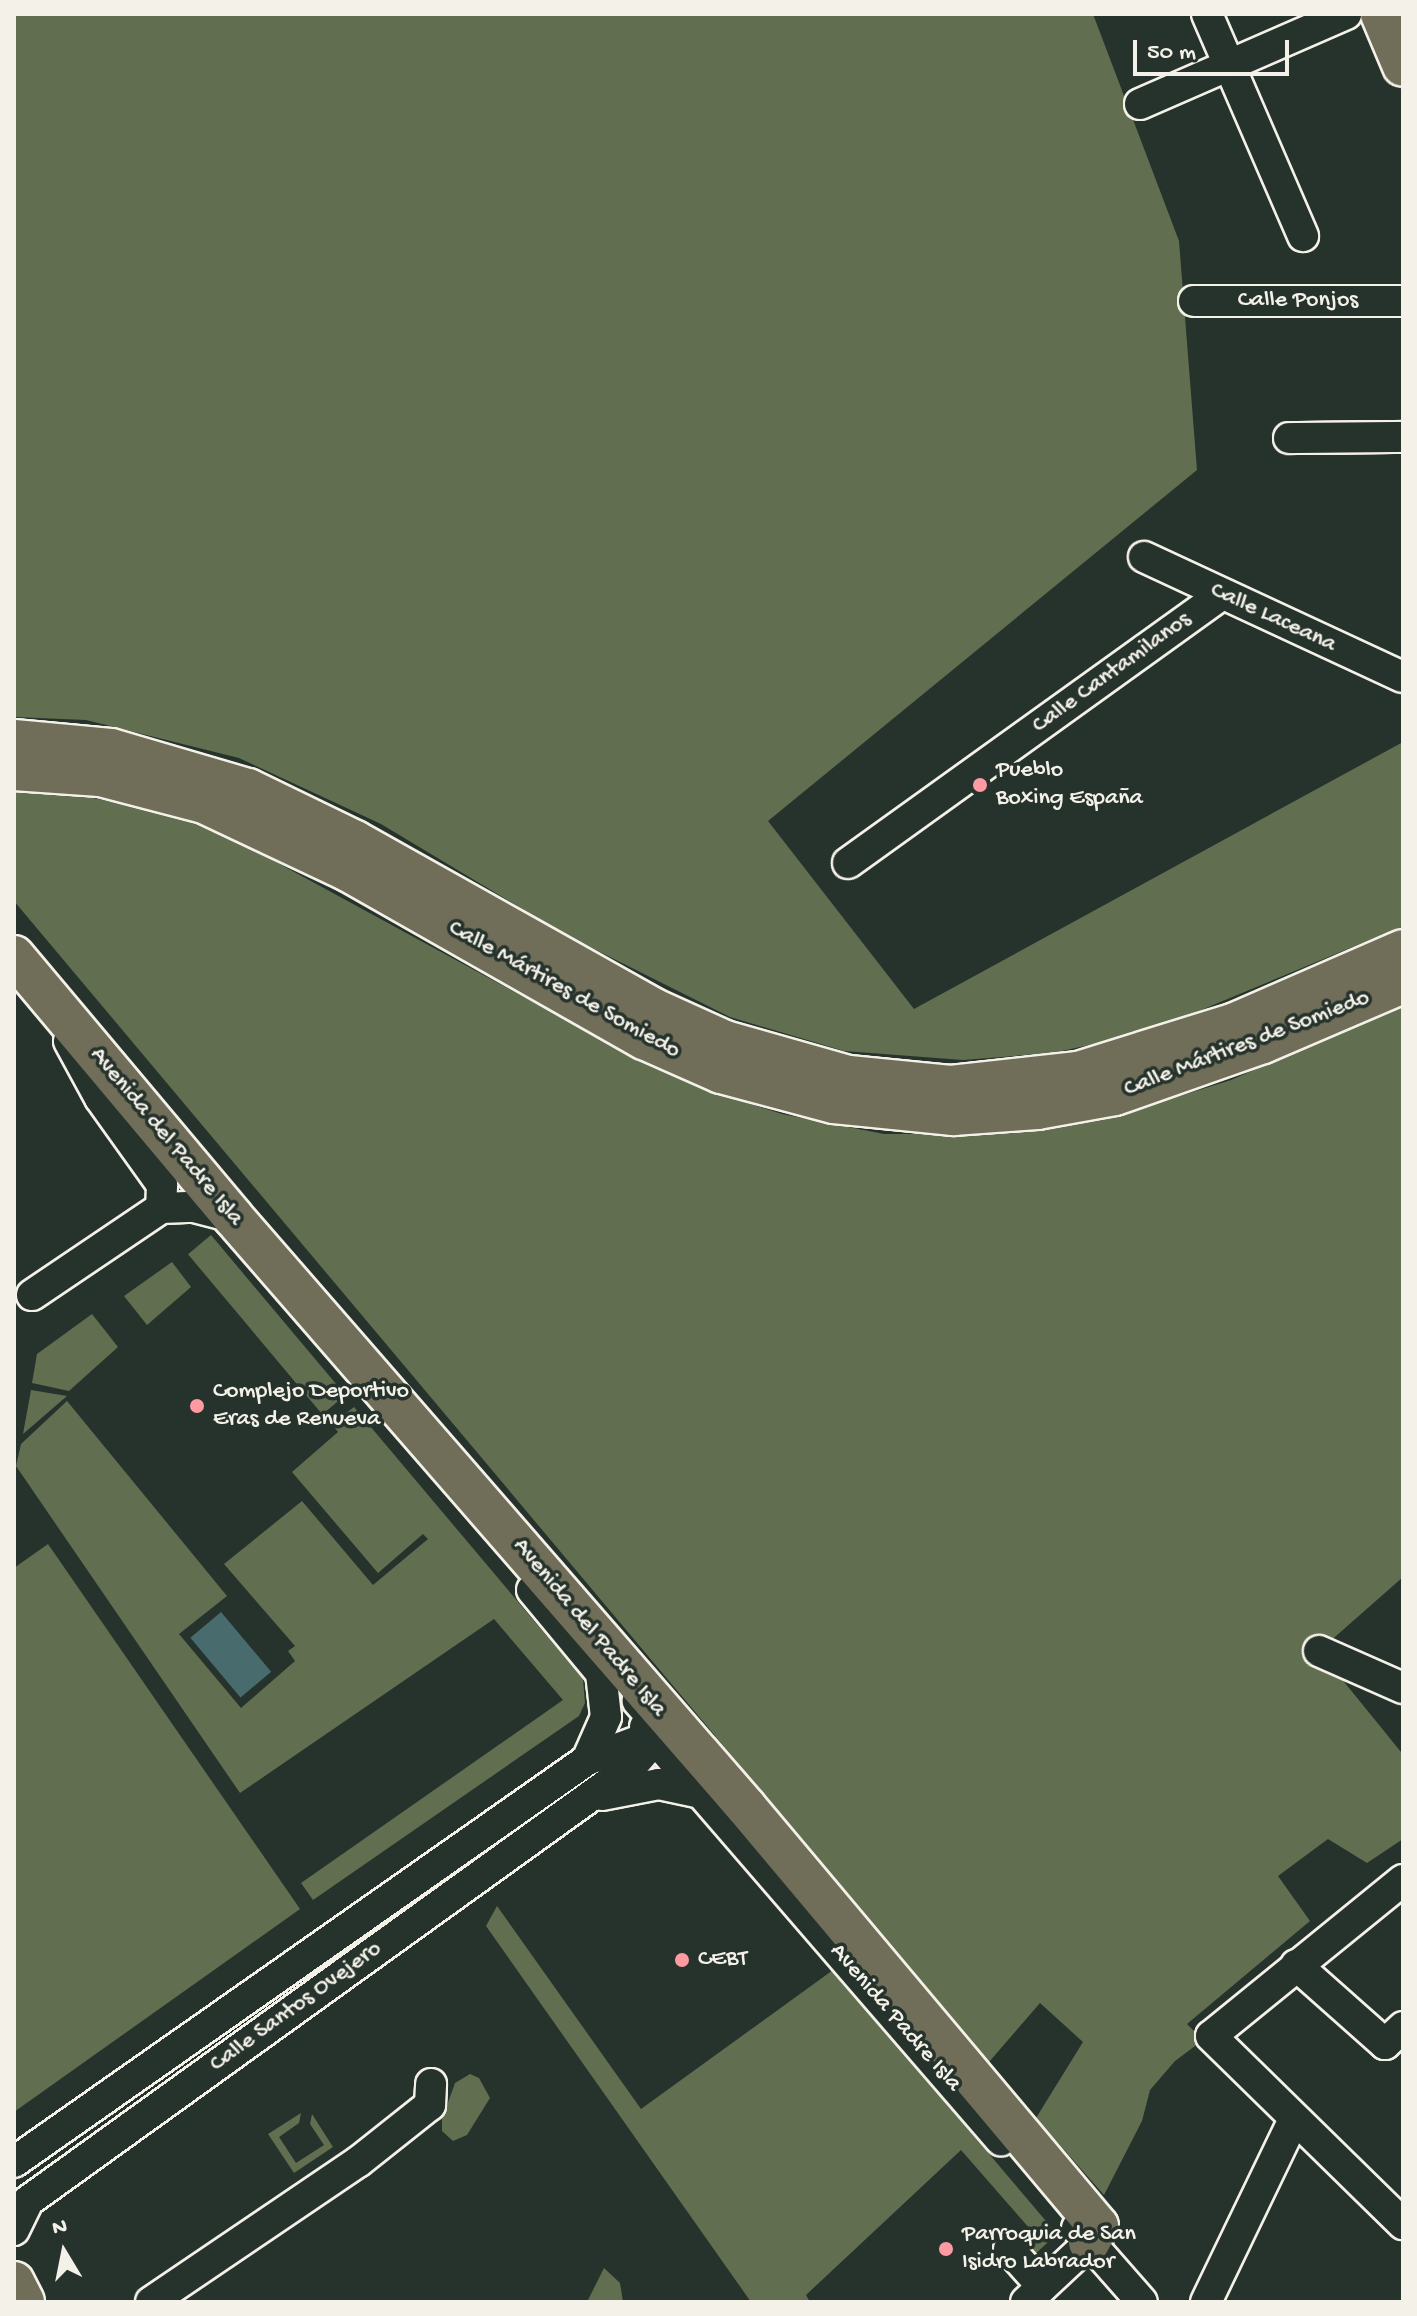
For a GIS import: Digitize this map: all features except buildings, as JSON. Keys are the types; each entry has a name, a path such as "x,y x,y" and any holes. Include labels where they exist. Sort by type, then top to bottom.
{"main road":[{"path":"1381,14 1403,66"},
{"name":"Calle Mártires de Somiedo","path":"14,740 111,749 248,789 355,841 652,1008 725,1041 849,1076 951,1086 1078,1072 1235,1023 1403,950"},
{"name":"Calle Mártires de Somiedo","path":"14,770 100,776 204,803 348,871 644,1039 721,1073 834,1103 953,1115 1037,1109 1115,1095 1263,1043 1403,983"},
{"name":"Avenida del Padre Isla","path":"14,956 233,1217 517,1543 609,1668 746,1807 1098,2226 1089,2243"},
{"path":"14,2282 24,2302"}],"street":[{"path":"1207,14 1303,236"},
{"path":"1140,104 1346,14"},
{"name":"Calle Ponjos","path":"1194,301 1403,301"},
{"path":"1289,438 1403,437"},
{"name":"Calle Laceana","path":"1144,557 1403,677"},
{"name":"Calle Cantamilanos","path":"848,863 1221,595"},
{"path":"41,988 100,1098 162,1185 161,1208"},
{"path":"32,1295 161,1208 194,1207 233,1217"},
{"path":"1319,1651 1403,1688"},
{"path":"609,1668 656,1722 655,1739 676,1744 719,1796 746,1807"},
{"path":"587,1760 606,1717 609,1668"},
{"name":"Calle Santos Ovejero","path":"14,2162 587,1760 655,1739"},
{"name":"Calle Santos Ovejero","path":"14,2230 28,2201 593,1798 631,1767 655,1739"},
{"name":"Avenida Padre Isla","path":"655,1739 695,1791 1089,2243"},
{"name":"Calle Santos Ovejero","path":"593,1798 659,1784 695,1791"},
{"path":"1402,1882 1211,2036 1293,2121 1403,2224"},
{"path":"1296,1965 1385,2044 1403,2027"},
{"path":"151,2302 358,2162 430,2105 431,2084"},
{"path":"1206,2302 1293,2121"},
{"path":"1009,2249 1034,2294 1089,2243 1142,2302"}],"green space":[{"path":"14,14 1093,14 1179,241 1197,470 768,821 914,1009 1403,742 1403,926 1146,1033 1052,1053 963,1060 844,1051 730,1017 566,935 381,824 239,758 86,720 14,717"},
{"path":"35,786 165,813 230,837 623,1051 717,1093 782,1114 884,1134 1005,1134 1103,1120 1231,1080 1403,1005 1403,1577 1319,1651 1401,1752 1403,1839 1367,1863 1328,1839 1278,1876 1310,1921 1187,2024 1203,2040 1175,2061 1150,2090 1142,2121 1104,2195 1036,2118 1083,2042 1040,2003 989,2062 14,901 14,792"},
{"path":"211,1235 345,1395 322,1414 188,1254"},
{"path":"172,1262 191,1287 147,1325 124,1296"},
{"path":"92,1314 118,1347 69,1391 32,1383 37,1354"},
{"path":"31,1390 67,1396 23,1434"},
{"path":"67,1401 227,1596 179,1634 241,1708 295,1661 288,1651 295,1646 224,1564 302,1501 373,1585 428,1539 423,1534 378,1573 292,1472 338,1432 332,1424 354,1407 583,1679 585,1703 579,1716 313,1900 301,1883 563,1700 494,1619 240,1793 16,1466 21,1444"},
{"path":"48,1544 300,1909 14,2112 14,1568"},
{"path":"497,1906 641,2109 833,1970 1057,2234 1034,2255 1013,2245 1030,2229 961,2150 806,2295 810,2302 751,2302 486,1926"},
{"path":"470,2074 479,2078 490,2098 467,2135 453,2141 442,2131 442,2119 455,2083"},
{"path":"301,2113 299,2123 279,2137 296,2163 324,2145 310,2124 312,2114 333,2147 294,2173 268,2134"},
{"path":"604,2268 620,2283 623,2302 587,2302"}],"water":[{"path":"221,1612 271,1672 240,1697 190,1638"}],"place":[{"name":"Pueblo Boxing España","path":"980,785"},
{"name":"Complejo Deportivo Eras de Renueva","path":"197,1406"},
{"name":"CEBT","path":"682,1960"},
{"name":"Parroquia de San Isidro Labrador","path":"946,2249"}]}
